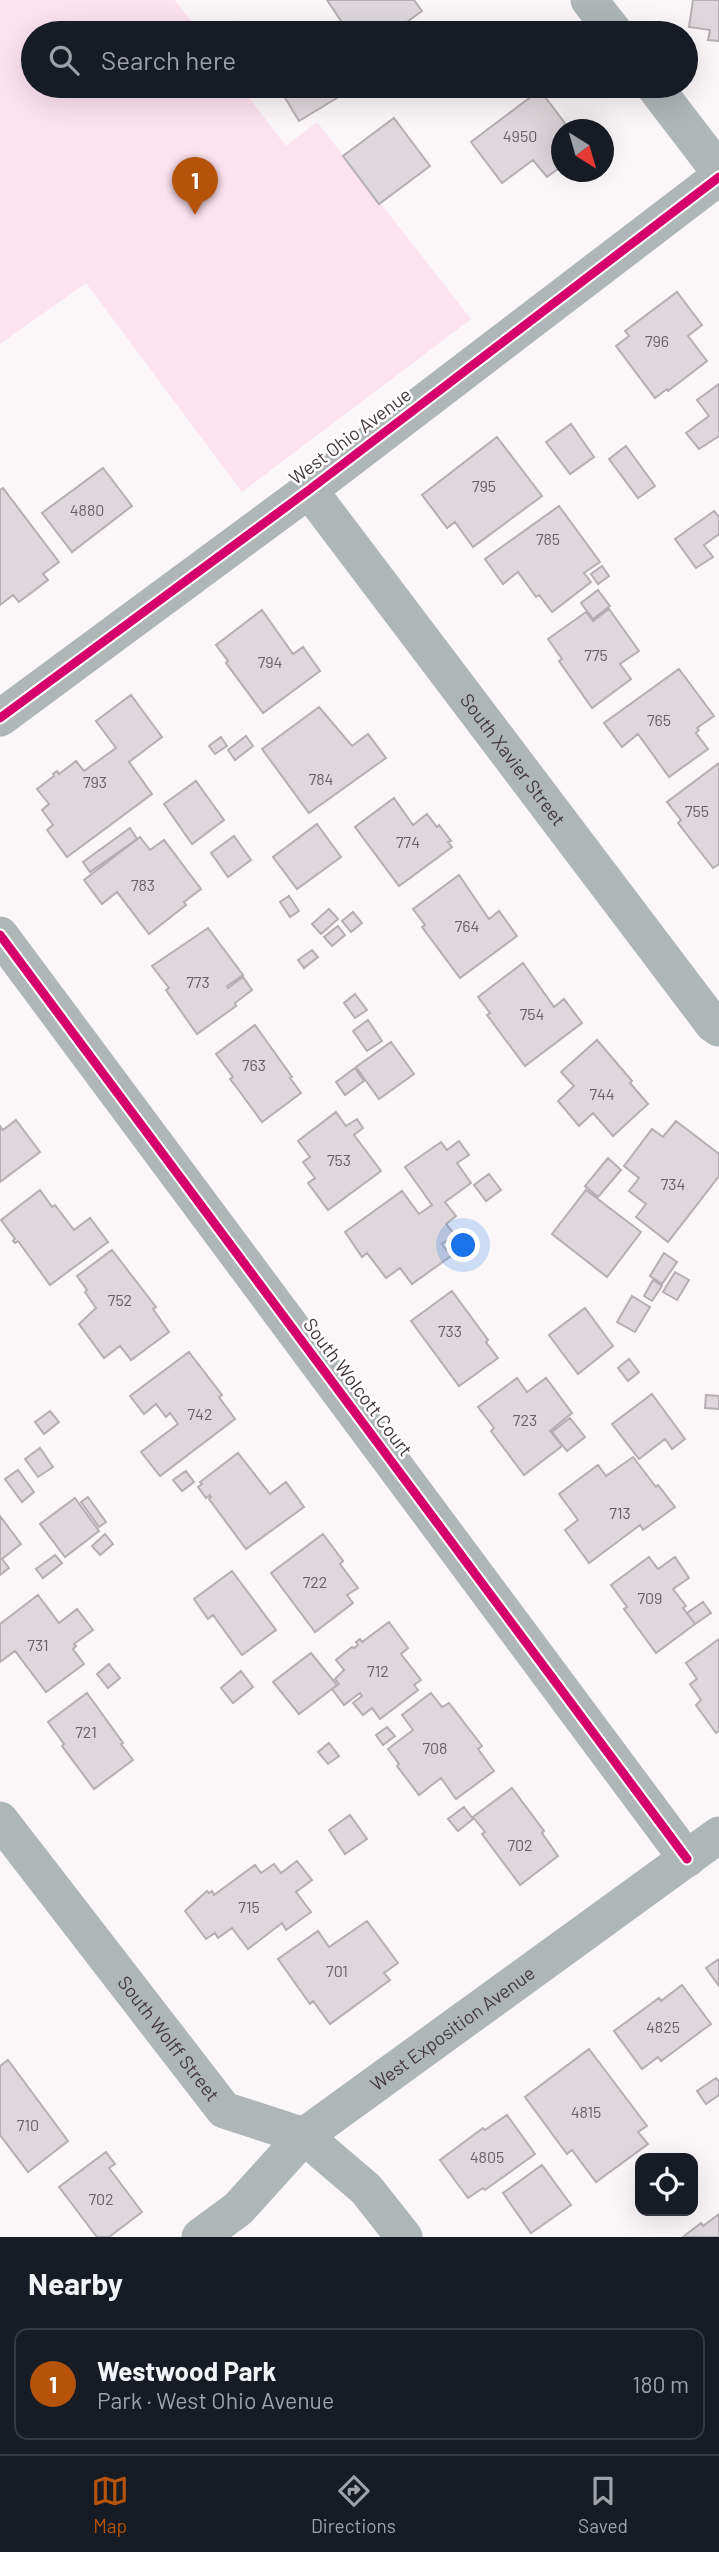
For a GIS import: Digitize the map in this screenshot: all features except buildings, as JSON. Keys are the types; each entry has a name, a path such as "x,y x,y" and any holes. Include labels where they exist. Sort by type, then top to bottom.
{"street":[{"path":"589,0 605,21"},
{"path":"663,98 719,171"},
{"name":"West Ohio Avenue","path":"0,718 309,490 719,177"},
{"name":"South Xavier Street","path":"309,490 713,1024 719,1028"},
{"name":"South Wolcott Court","path":"0,935 687,1859"},
{"name":"South Wolff Street","path":"0,1820 224,2110 304,2136 366,2189 404,2237"},
{"name":"West Exposition Avenue","path":"200,2237 238,2209 304,2136 719,1835"}],"shaded area":[{"path":"0,0 175,0 191,21 21,21 21,98 249,98 286,146 317,122 471,319 242,492 86,283 0,344"}],"cycle path":[{"path":"0,718 309,490 719,177"},
{"path":"0,935 687,1859"}],"place":[{"name":"Westwood Park","path":"195,215"}]}
